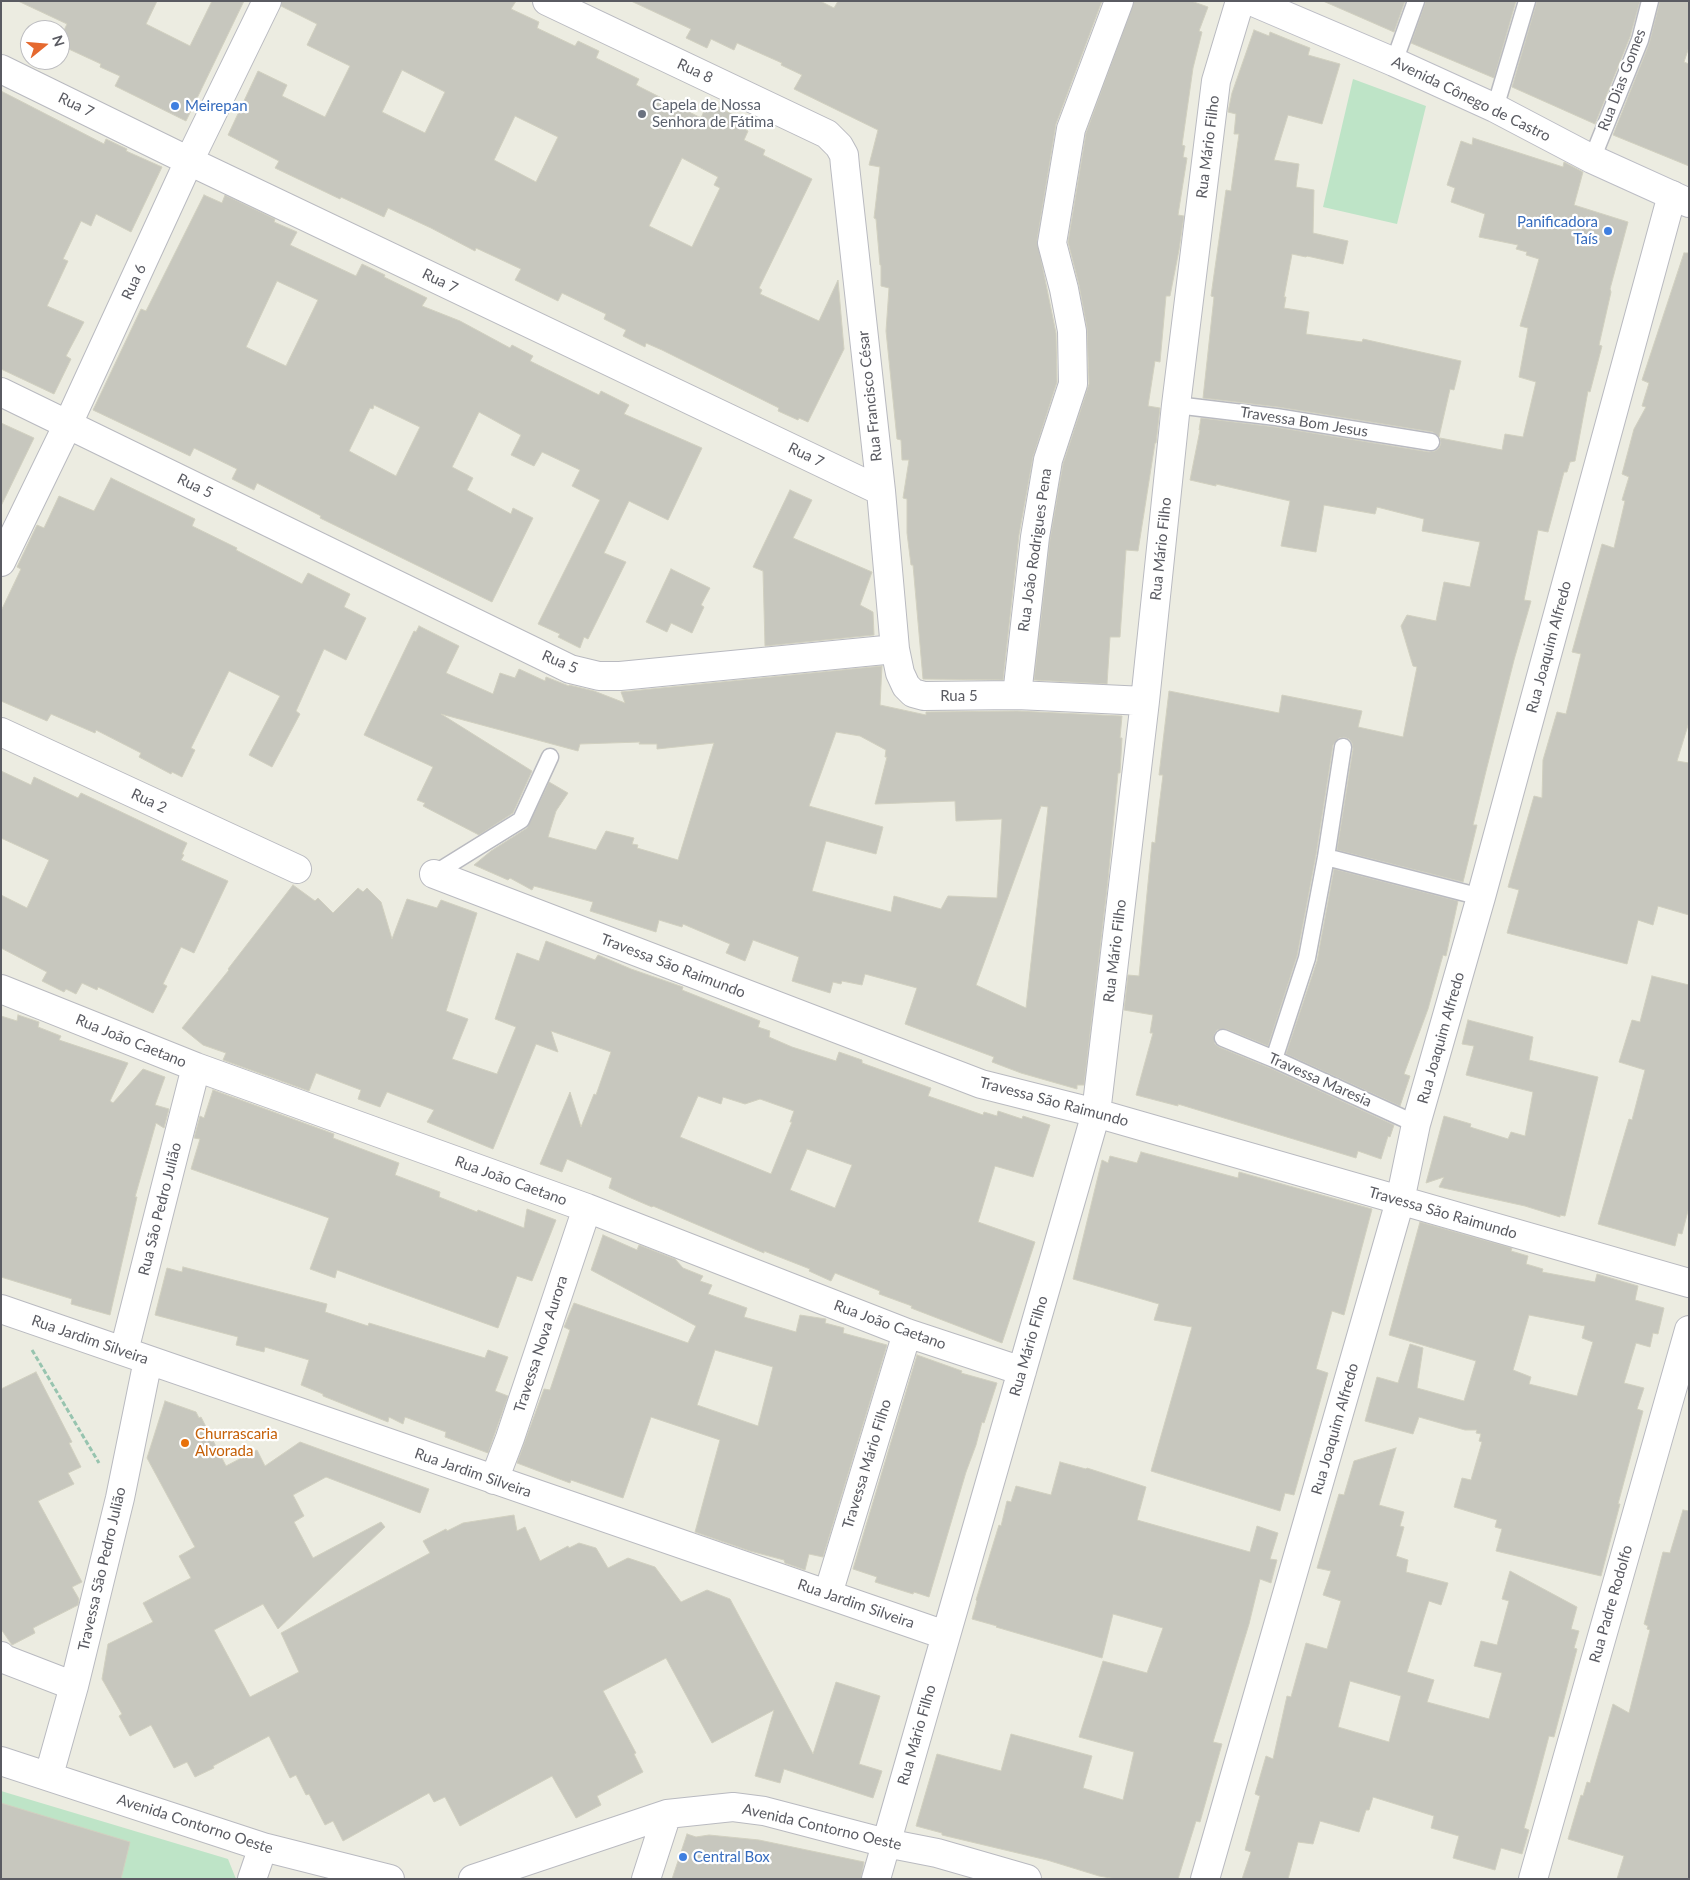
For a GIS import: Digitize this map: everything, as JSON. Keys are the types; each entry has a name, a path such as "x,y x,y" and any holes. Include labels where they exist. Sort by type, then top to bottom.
{"street":[{"name":"Rua 6","path":"1,562 68,424 189,161 266,1"},
{"name":"Rua 8","path":"547,1 827,134 839,146"},
{"name":"Rua João Rodrigues Pena","path":"1017,695 1035,536 1048,460 1073,384 1072,331 1064,289 1052,243 1071,130 1119,1"},
{"name":"Rua Mário Filho","path":"876,1879 1096,1114 1145,701 1176,405 1216,81 1240,1"},
{"name":"Avenida Cônego de Castro","path":"1251,1 1394,62 1495,108 1592,159 1680,199"},
{"name":"Rua 7","path":"1,69 189,161 881,491"},
{"name":"Rua Francisco César","path":"839,146 844,155 881,491 895,648"},
{"name":"Rua Joaquim Alfredo","path":"1205,1879 1400,1200 1416,1124 1680,199"},
{"name":"Rua 5","path":"1,392 570,669 599,676 620,676 895,648 900,673 906,686 913,693 924,696 1017,695 1145,701"},
{"name":"Rua 2","path":"1,732 298,869"},
{"name":"Travessa São Raimundo","path":"434,874 981,1084 1096,1114 1689,1283"},
{"name":"Rua João Caetano","path":"1,989 196,1067 586,1208 907,1333 1022,1371"},
{"name":"Rua São Pedro Julião","path":"136,1356 196,1067"},
{"name":"Travessa Nova Aurora","path":"494,1480 513,1429 586,1208"},
{"name":"Rua Jardim Silveira","path":"6,1311 945,1635"},
{"name":"Rua Padre Rodolfo","path":"1533,1879 1689,1330"},
{"name":"Travessa Mário Filho","path":"828,1594 907,1333"},
{"name":"Travessa São Pedro Julião","path":"49,1776 74,1686 120,1498 136,1356"},
{"path":"1,1656 4,1659 74,1686"},
{"name":"Avenida Contorno Oeste","path":"1,1761 263,1847 390,1879"},
{"name":"Avenida Contorno Oeste","path":"473,1879 667,1814 733,1807 764,1811 886,1843 937,1853 1027,1879"},
{"path":"646,1879 667,1814"},
{"path":"252,1879 263,1847"}],"lane":[{"path":"1394,62 1416,1"},
{"path":"1495,108 1527,1"},
{"name":"Rua Dias Gomes","path":"1592,159 1640,40 1650,1"},
{"name":"Travessa Bom Jesus","path":"1176,405 1276,417 1431,442"},
{"path":"1274,1059 1307,958 1326,857 1343,747"},
{"path":"434,874 521,820 550,757"},
{"path":"1326,857 1481,897"},
{"name":"Travessa Maresia","path":"1223,1038 1274,1059 1416,1124"}],"path":[{"path":"6,1311 120,1498"}],"green space":[{"path":"1353,79 1426,106 1397,224 1323,207"},
{"path":"1,1791 228,1859 236,1879 1,1879"}],"building":[{"path":"18,1 157,1 146,24 190,46 212,1 244,1 186,121 115,86 120,76 100,67 101,64 70,50 70,20 58,20"},
{"path":"282,1 516,1 511,9 539,22 537,28 575,46 578,41 599,51 596,58 639,79 636,85 701,118 708,102 740,118 737,125 748,131 744,140 765,150 763,155 812,179 759,288 762,290 760,294 819,321 838,280 844,349 808,422 799,418 798,420 778,411 779,408 662,350 646,343 645,347 623,336 626,330 604,319 606,314 562,293 558,301 515,280 521,269 476,248 475,251 388,208 384,217 341,197 340,199 275,168 279,161 228,135 258,71 287,85 282,96 325,117 350,66 307,45 317,24 281,6","holes":["402,70 445,92 425,133 382,112","515,116 558,137 536,182 494,160","682,158 718,177 714,185 720,188 692,247 649,226"]},
{"path":"631,1 820,1 834,8 838,1 1102,1 1056,124 1037,240 1056,333 1057,382 1033,457 1019,535 1003,680 923,679 913,565 911,565 907,533 907,499 903,498 909,460 902,460 901,440 897,439 886,331 889,288 881,286 881,265 876,219 874,218 880,167 869,165 878,130 794,89 802,75 781,65 782,63 737,43 734,50 711,39 707,48 686,38 691,29"},
{"path":"1134,1 1191,1 1208,7 1199,31 1202,32 1193,68 1182,145 1185,146 1183,157 1187,158 1178,215 1184,216 1179,250 1170,296 1166,296 1160,362 1155,361 1148,406 1160,408 1156,443 1138,551 1126,550 1120,637 1110,637 1107,684 1034,680 1050,539 1063,464 1089,384 1087,328 1068,242 1086,133"},
{"path":"1323,1 1405,1 1394,32"},
{"path":"1426,1 1516,1 1494,78 1411,43"},
{"path":"1537,1 1640,1 1630,37 1595,124 1512,87"},
{"path":"1660,1 1689,1 1689,47 1684,62 1689,64 1689,166 1613,135 1649,44"},
{"path":"1254,30 1269,36 1270,32 1310,48 1308,55 1340,64 1322,124 1288,115 1274,160 1299,164 1296,187 1314,190 1313,233 1348,241 1343,264 1292,254 1284,297 1286,297 1284,308 1309,312 1306,334 1362,342 1363,339 1461,361 1454,390 1450,389 1439,437 1433,432 1278,407 1203,398 1214,297 1211,296 1226,190 1231,191 1239,134 1234,134 1236,114 1228,112 1232,93"},
{"path":"1,91 104,144 106,139 127,149 126,151 162,167 131,232 96,214 91,226 81,221 63,259 68,261 47,306 84,322 66,356 71,359 54,394 1,369"},
{"path":"1473,138 1563,167 1564,162 1583,172 1574,205 1628,222 1610,289 1611,292 1599,345 1602,346 1590,392 1588,391 1575,461 1570,462 1567,472 1564,472 1548,532 1538,530 1524,600 1531,601 1486,771 1473,825 1477,825 1463,882 1337,850 1353,749 1349,739 1339,738 1333,745 1316,855 1297,956 1268,1046 1226,1029 1217,1030 1214,1035 1215,1044 1219,1047 1270,1068 1394,1125 1390,1137 1388,1136 1381,1159 1358,1151 1356,1158 1178,1104 1178,1106 1136,1095 1153,1033 1150,1033 1153,1015 1124,1010 1128,975 1139,976 1152,842 1155,843 1163,775 1159,775 1169,691 1279,713 1282,695 1362,711 1358,727 1403,737 1417,667 1413,666 1401,626 1407,615 1436,621 1444,582 1470,587 1480,542 1422,531 1424,519 1377,507 1375,514 1324,505 1316,552 1281,546 1290,501 1190,480 1201,418 1275,427 1429,452 1439,448 1440,438 1502,450 1505,434 1523,437 1536,382 1519,377 1528,328 1520,326 1539,259 1526,255 1527,252 1516,249 1518,245 1479,237 1485,214 1451,202 1455,188 1447,185 1461,141 1472,145"},
{"path":"204,195 222,203 225,195 275,219 274,222 297,232 290,245 356,276 362,264 385,275 384,277 427,298 422,306 460,321 510,348 512,345 533,356 530,361 599,395 601,391 629,405 624,414 702,448 668,520 629,501 604,553 626,562 588,639 584,637 580,648 558,637 560,634 538,624 600,500 572,486 580,470 542,452 534,466 511,455 521,435 479,412 452,467 473,478 467,490 511,514 513,508 533,518 492,602 320,518 321,516 257,483 254,490 232,479 237,469 194,448 190,456 93,410 141,309 146,311","holes":["277,281 318,300 286,366 246,347","374,405 420,427 396,476 349,451 370,408 373,409"]},
{"path":"1684,253 1689,253 1689,722 1677,761 1689,763 1689,915 1658,906 1653,925 1638,920 1627,964 1507,933 1519,890 1508,887 1534,796 1542,798 1543,760 1557,712 1566,714 1581,654 1572,652 1602,544 1614,548 1625,501 1622,500 1629,477 1622,474 1634,429 1646,407 1642,406 1649,383 1642,380"},
{"path":"1,423 34,438 1,506"},
{"path":"111,478 195,519 192,526 237,548 236,550 302,584 308,573 350,594 344,607 366,618 346,660 324,649 296,711 300,714 272,767 249,755 280,696 229,671 191,748 195,750 182,777 172,772 171,774 139,757 141,753 96,730 95,733 51,714 47,721 1,701 1,611 21,569 17,567 37,525 44,528 59,496 94,511"},
{"path":"790,490 812,500 793,538 872,572 860,605 873,612 874,635 765,646 763,571 753,567"},
{"path":"671,569 710,588 701,605 704,607 692,633 671,623 667,632 646,622"},
{"path":"419,626 459,646 446,673 493,694 500,673 515,678 519,669 545,681 546,677 569,686 594,691 625,703 621,692 882,666 880,705 926,715 926,712 1017,711 1122,716 1120,773 1118,773 1108,880 1084,1085 1077,1085 1077,1089 1021,1073 992,1062 994,1057 905,1024 917,988 865,974 862,985 842,981 841,984 833,982 830,993 792,981 799,957 753,940 745,961 726,953 730,944 683,924 682,927 659,920 656,932 590,911 593,902 534,886 532,890 510,878 508,880 474,865 491,851 527,828 549,782 568,793 556,811 548,837 596,850 606,831 634,838 632,844 638,845 637,848 678,860 714,743 657,749 657,744 639,744 640,742 580,744 578,751 441,714 532,771 513,813 479,835 423,806 425,803 417,800 433,767 364,735 414,631 416,632","holes":["836,732 860,736 886,750 885,757 887,757 875,804 955,801 956,821 1002,819 997,898 948,896 941,909 894,896 891,912 812,891 826,841 876,854 883,827 809,806","1041,806 1048,807 1026,1008 976,985"]},
{"path":"1,771 31,785 34,777 78,798 81,793 187,843 181,860 228,881 194,953 181,947 163,984 167,986 153,1013 98,987 97,990 82,983 76,994 66,989 64,992 42,981 47,972 1,948 1,895 27,908 49,860 1,838"},
{"path":"1334,869 1458,901 1446,956 1443,955 1428,1009 1404,1074 1410,1076 1400,1106 1286,1054 1317,961"},
{"path":"293,885 315,901 318,898 333,913 358,888 363,892 367,888 381,902 392,939 407,899 437,908 441,900 477,913 446,1011 468,1019 452,1059 497,1074 516,1027 495,1019 517,953 539,961 546,941 595,960 598,955 683,987 682,990 760,1021 758,1027 770,1031 769,1037 792,1047 836,1061 839,1052 862,1060 862,1063 931,1088 928,1096 983,1115 984,1112 997,1116 998,1111 1022,1119 1023,1116 1050,1125 1033,1177 995,1166 978,1222 1035,1242 1002,1343 911,1308 912,1306 879,1294 880,1291 835,1273 831,1281 809,1271 810,1269 764,1251 764,1253 652,1207 609,1188 612,1178 567,1159 562,1172 540,1164 570,1092 581,1127 594,1094 596,1095 611,1052 551,1031 558,1052 536,1044 493,1149 427,1122 434,1110 387,1092 380,1107 358,1099 361,1090 316,1073 309,1091 223,1060 226,1053 203,1045 182,1028","holes":["698,1096 721,1104 723,1097 745,1104 760,1099 794,1111 790,1122 792,1122 771,1174 680,1137","807,1149 852,1165 835,1208 790,1190"]},
{"path":"1652,976 1689,985 1689,1207 1682,1234 1678,1233 1675,1246 1598,1224 1629,1119 1632,1120 1645,1070 1619,1062 1632,1020 1640,1022"},
{"path":"18,1015 39,1022 38,1027 61,1036 59,1040 128,1063 110,1101 113,1103 143,1069 165,1077 155,1105 169,1109 164,1128 156,1123 135,1197 137,1197 110,1315 71,1304 72,1299 1,1277 1,1016 17,1021"},
{"path":"1468,1020 1533,1037 1529,1060 1598,1077 1565,1216 1560,1215 1560,1217 1525,1206 1439,1187 1444,1177 1426,1183 1444,1116 1471,1124 1470,1127 1508,1139 1511,1132 1525,1136 1533,1092 1466,1075 1474,1046 1462,1044"},
{"path":"213,1090 334,1134 333,1138 399,1163 395,1175 440,1192 439,1197 477,1212 478,1210 524,1228 527,1209 556,1220 532,1281 517,1276 498,1328 337,1270 335,1278 310,1269 329,1218 191,1169 200,1139 194,1138 200,1116 204,1118"},
{"path":"1141,1152 1238,1178 1239,1172 1372,1209 1344,1315 1332,1311 1316,1369 1328,1373 1294,1495 1285,1493 1280,1511 1151,1471 1192,1327 1154,1320 1159,1304 1073,1279 1102,1160 1108,1163 1110,1156 1137,1163"},
{"path":"1420,1222 1512,1248 1511,1251 1528,1256 1526,1264 1543,1269 1542,1272 1595,1282 1597,1274 1638,1286 1635,1300 1664,1308 1658,1334 1653,1333 1650,1347 1636,1343 1624,1383 1644,1388 1637,1409 1643,1411 1601,1576 1496,1551 1502,1529 1495,1527 1497,1520 1454,1507 1462,1478 1471,1480 1482,1442 1479,1441 1481,1434 1476,1433 1477,1430 1465,1430 1419,1417 1413,1434 1365,1421 1377,1377 1398,1383 1410,1344 1423,1348 1417,1388 1464,1401 1476,1361 1389,1335","holes":["1529,1315 1585,1326 1582,1338 1593,1342 1577,1396 1529,1384 1531,1377 1513,1370"]},
{"path":"603,1235 637,1250 639,1245 675,1259 683,1268 703,1276 700,1281 712,1285 708,1294 747,1308 744,1317 796,1332 800,1315 826,1319 825,1323 844,1328 843,1333 887,1345 823,1557 809,1554 805,1570 785,1563 784,1560 750,1551 695,1532 720,1440 651,1417 623,1498 571,1480 570,1483 517,1463 544,1389 550,1390 570,1330 564,1327 574,1303 688,1343 696,1326 591,1270","holes":["715,1350 773,1367 758,1426 697,1405"]},
{"path":"183,1267 327,1304 325,1312 368,1326 369,1323 485,1358 488,1350 508,1357 495,1391 508,1396 488,1453 445,1437 446,1432 405,1417 403,1424 389,1417 388,1422 323,1396 323,1394 301,1385 309,1360 265,1347 264,1352 236,1345 238,1337 155,1315 167,1268 182,1272"},
{"path":"917,1355 962,1371 961,1373 997,1383 966,1472 929,1597 875,1582 877,1577 853,1569"},
{"path":"36,1372 72,1442 69,1443 81,1467 68,1473 74,1484 38,1501 82,1582 72,1587 79,1599 78,1605 33,1628 35,1633 12,1645 1,1629 1,1389"},
{"path":"165,1401 196,1412 199,1418 201,1417 226,1466 257,1450 265,1466 300,1442 429,1489 420,1513 326,1477 293,1495 304,1516 294,1522 313,1558 381,1522 385,1527 278,1629 263,1604 214,1630 250,1697 299,1672 281,1633 430,1553 423,1541 446,1529 447,1531 463,1523 514,1515 517,1531 525,1527 540,1561 568,1546 569,1548 579,1543 596,1548 608,1568 628,1558 655,1567 681,1602 707,1590 730,1599 813,1754 836,1682 880,1696 859,1764 882,1771 873,1798 784,1769 780,1783 755,1776 774,1710 712,1743 666,1658 603,1691 636,1753 634,1754 643,1772 597,1796 601,1805 576,1818 552,1776 460,1826 445,1797 434,1802 429,1793 343,1841 333,1821 325,1825 309,1794 306,1795 296,1775 290,1778 269,1736 195,1777 187,1762 174,1768 151,1725 130,1736 119,1716 122,1714 102,1679 108,1644 153,1622 143,1603 191,1578 179,1556 195,1547 147,1458"},
{"path":"1396,1448 1379,1505 1404,1512 1400,1526 1404,1527 1396,1556 1408,1560 1406,1572 1448,1583 1441,1605 1429,1601 1407,1672 1434,1680 1427,1702 1489,1719 1502,1673 1474,1666 1481,1641 1497,1645 1509,1601 1502,1599 1510,1571 1577,1607 1571,1629 1579,1631 1574,1648 1577,1649 1554,1737 1549,1736 1524,1828 1529,1830 1522,1854 1501,1848 1495,1870 1453,1858 1459,1836 1431,1828 1434,1816 1373,1797 1369,1810 1366,1810 1359,1832 1320,1821 1313,1844 1298,1842 1288,1879 1242,1879 1251,1852 1245,1850 1260,1796 1255,1794 1266,1756 1273,1759 1287,1696 1291,1697 1306,1643 1327,1649 1341,1601 1323,1595 1331,1571 1317,1568 1339,1494 1344,1495 1354,1461","holes":["1350,1681 1401,1696 1389,1742 1338,1727"]},
{"path":"1060,1462 1087,1468 1146,1487 1137,1520 1250,1552 1257,1526 1278,1533 1270,1559 1277,1560 1271,1583 1260,1579 1249,1624 1213,1742 1222,1744 1200,1822 1196,1821 1178,1879 1116,1879 1099,1876 1047,1860 942,1835 942,1833 916,1826 937,1754 1001,1771 1011,1734 1092,1756 1083,1788 1123,1800 1134,1752 1079,1737 1103,1661 1147,1673 1163,1628 1113,1614 1102,1658 972,1619 976,1600 999,1525 1001,1526 1007,1501 1011,1502 1016,1486 1051,1495"},
{"path":"1683,1510 1689,1511 1689,1879 1617,1879 1624,1856 1568,1839 1581,1795 1583,1796 1587,1782 1590,1783 1613,1704 1629,1713 1650,1630 1644,1624 1663,1552 1670,1553"},
{"path":"1,1803 130,1842 121,1879 1,1879"},
{"path":"687,1834 696,1837 709,1835 759,1840 864,1862 861,1879 672,1879"}],"place":[{"name":"Meirepan","path":"175,106"},
{"name":"Capela de Nossa Senhora de Fátima","path":"642,114"},
{"name":"Panificadora Taís","path":"1608,231"},
{"name":"Churrascaria Alvorada","path":"185,1443"},
{"name":"Central Box","path":"683,1857"}]}
